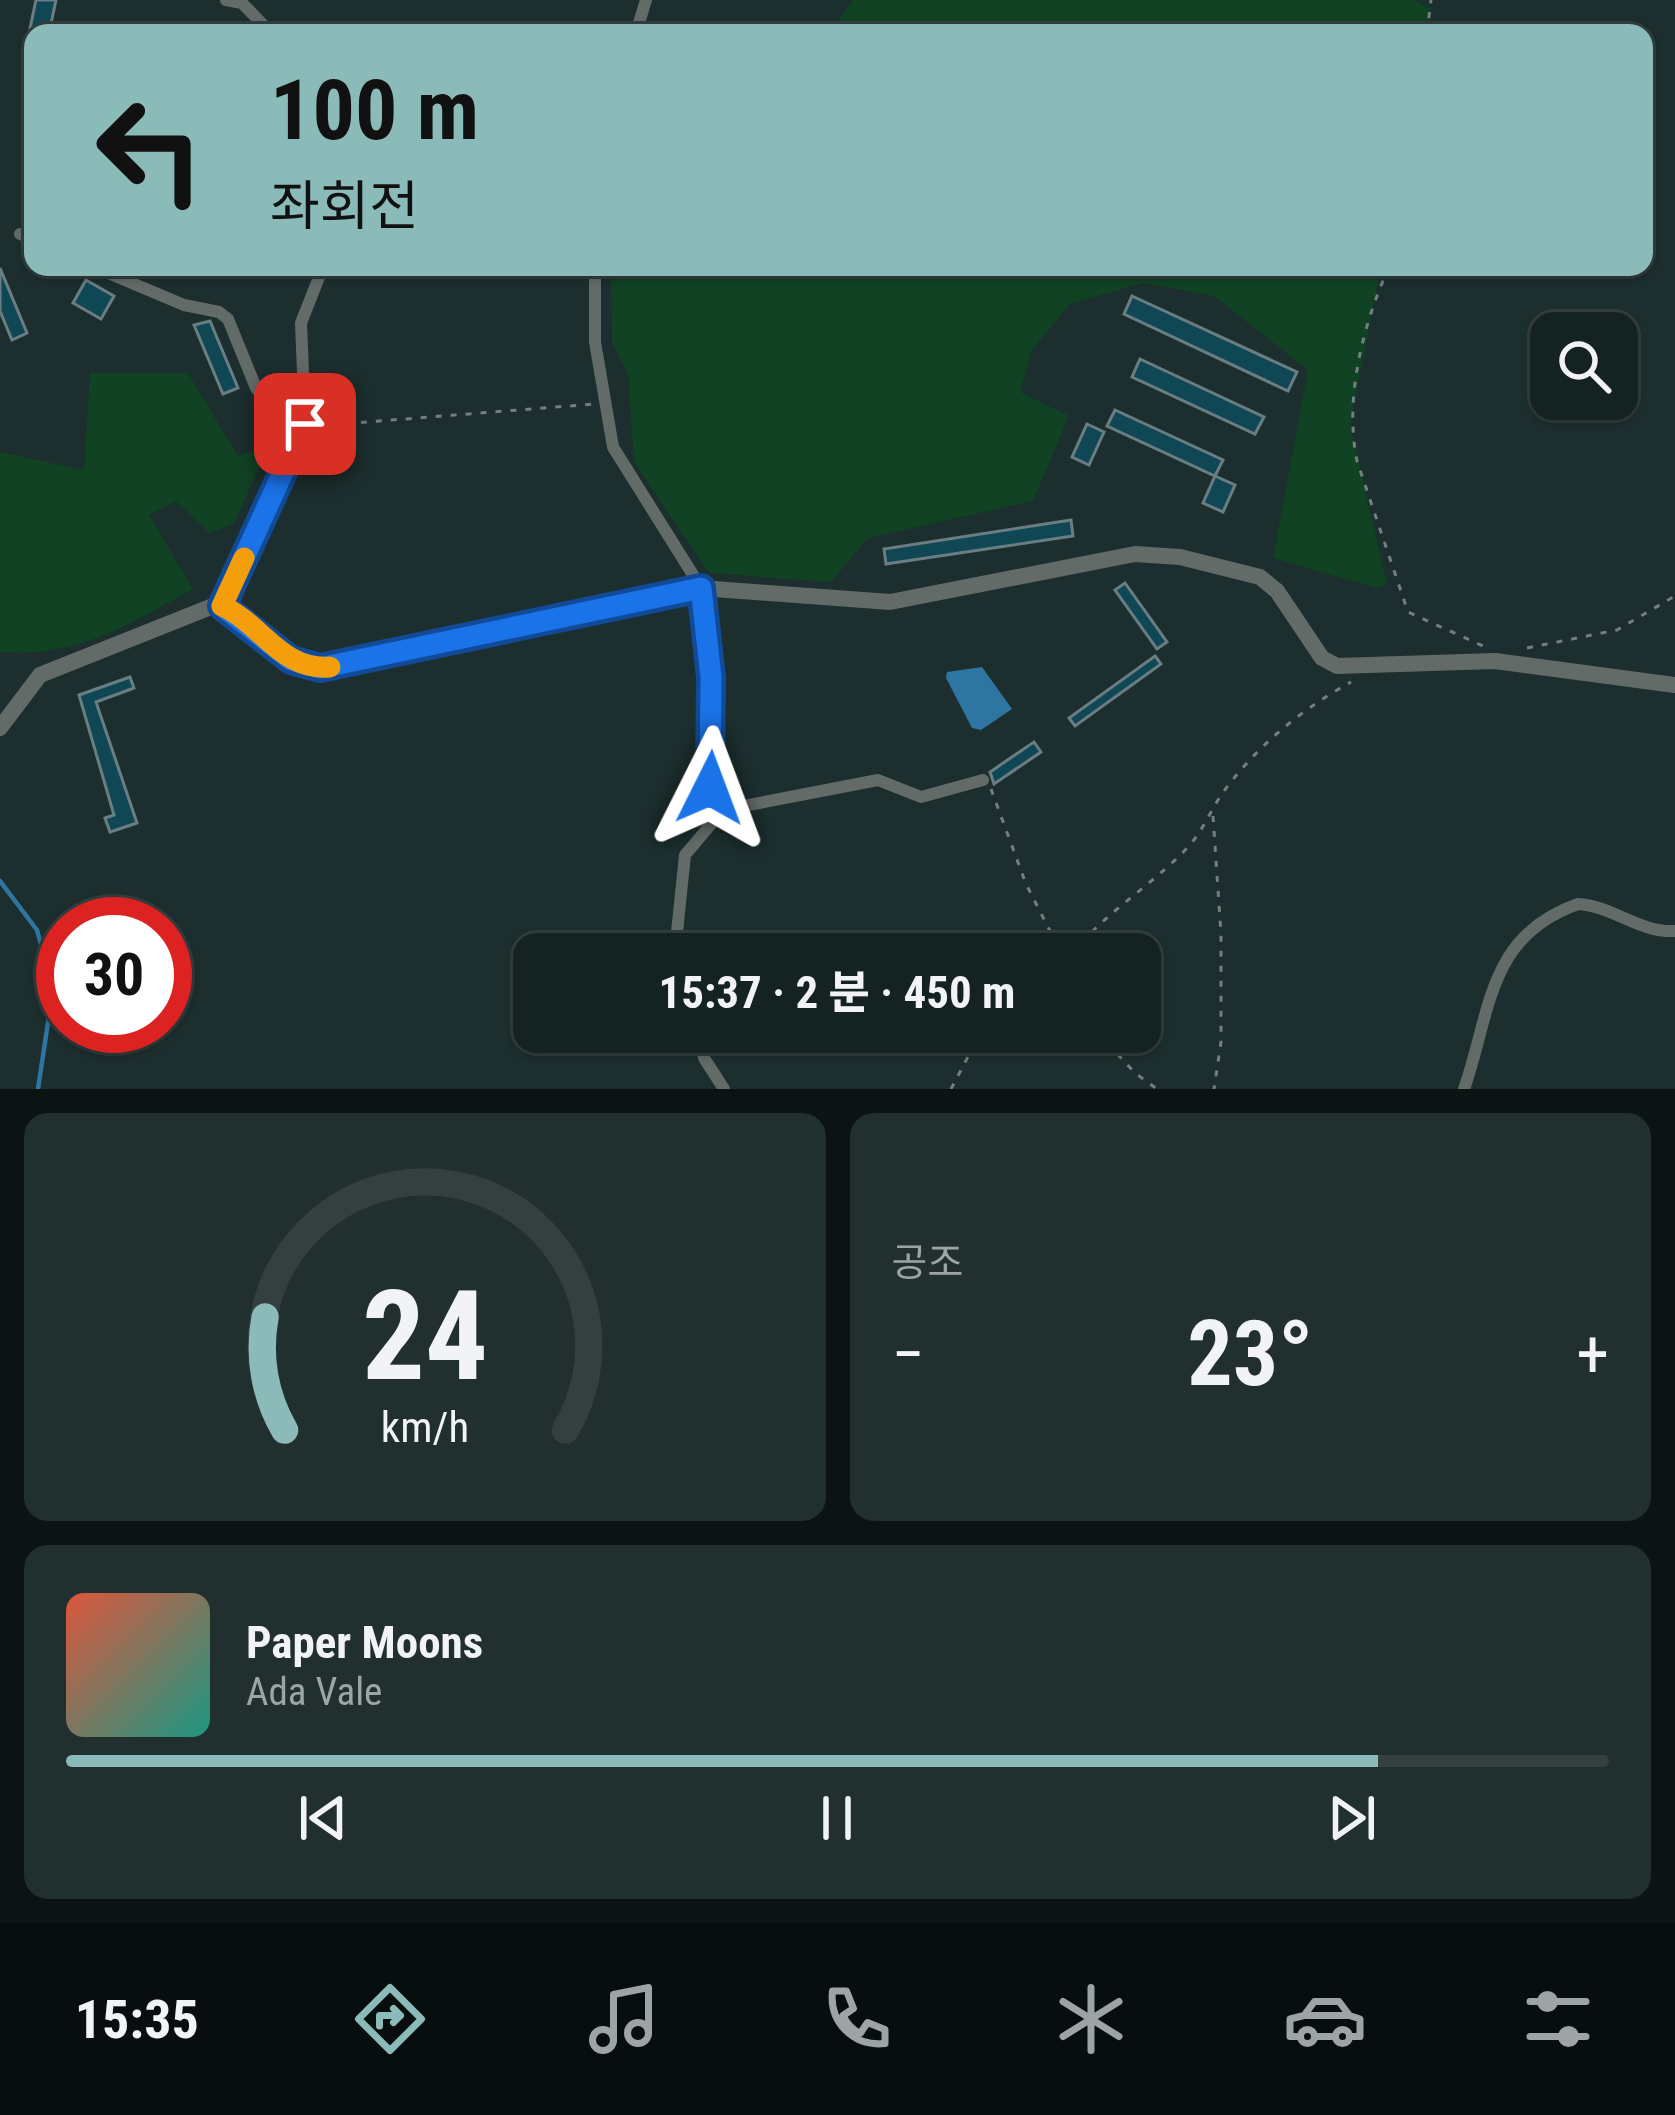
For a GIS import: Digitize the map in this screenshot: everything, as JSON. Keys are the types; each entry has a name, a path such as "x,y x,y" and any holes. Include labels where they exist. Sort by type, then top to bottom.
{"street":[{"path":"226,0 242,3 262,24"},
{"path":"115,276 228,319 256,388 285,424 293,448"},
{"path":"0,728 40,676 222,606 304,431 301,323 319,276"},
{"path":"595,276 596,342 608,426 620,463 701,588 713,728 709,807 715,815"},
{"path":"222,606 291,660 320,668 701,588 890,602 1117,557 1160,554 1260,577 1277,591 1329,663 1503,662 1675,685"},
{"path":"677,933 685,855 715,815 868,782 887,782 921,797 982,780"},
{"path":"1464,1089 1499,968 1533,931 1577,904 1609,910 1658,932 1675,931"},
{"path":"703,1053 724,1089"}],"path":[{"path":"1385,276 1368,314 1352,435 1408,612 1489,649 1503,662 1534,644 1617,631 1675,596"},
{"path":"304,431 321,425 608,404"},
{"path":"1092,933 1188,847 1251,760 1300,714 1388,665"},
{"path":"982,780 993,790 1025,884 1050,933"},
{"path":"1212,812 1221,934 1221,1042 1214,1089"},
{"path":"952,1089 970,1053"},
{"path":"1118,1053 1157,1089"}],"green space":[{"path":"853,0 1414,0 1431,9 1428,24 836,24"},
{"path":"611,276 1379,276 1350,425 1387,584 1376,588 1273,558 1308,370 1214,296 1143,283 1070,304 1032,350 1020,392 1069,416 1033,501 868,538 831,582 709,573 634,462 628,374 612,343"},
{"path":"90,373 188,373 238,456 269,444 234,524 209,533 176,501 149,515 193,589 78,644 0,652 0,452 84,470"}],"water":[{"path":"982,667 1012,709 981,730 972,728 946,678 947,672"}],"building":[{"path":"36,0 56,0 51,24 31,24"},
{"path":"0,268 27,333 12,340 0,311"},
{"path":"86,280 114,296 101,319 73,303"},
{"path":"1132,296 1297,372 1288,391 1124,314"},
{"path":"210,321 238,388 223,394 194,325"},
{"path":"1140,359 1264,417 1255,434 1132,377"},
{"path":"1115,410 1223,460 1215,476 1107,426"},
{"path":"1087,424 1104,432 1089,465 1072,457"},
{"path":"1215,476 1235,485 1223,512 1203,503"},
{"path":"1071,520 1073,536 886,564 884,549"},
{"path":"1125,583 1167,642 1157,649 1115,590"},
{"path":"1155,656 1161,664 1075,726 1069,718"},
{"path":"130,677 134,688 96,702 137,823 110,832 105,818 114,815 79,695"},
{"path":"1034,742 1041,752 994,784 990,772"}],"waterway":[{"path":"0,881 37,930 53,989 38,1089"}],"slow traffic":[{"path":"244,558 222,606 291,660 310,668 330,667"}],"route":[{"path":"305,424 222,606 291,660 320,668 701,588 711,677 710,788"}]}
